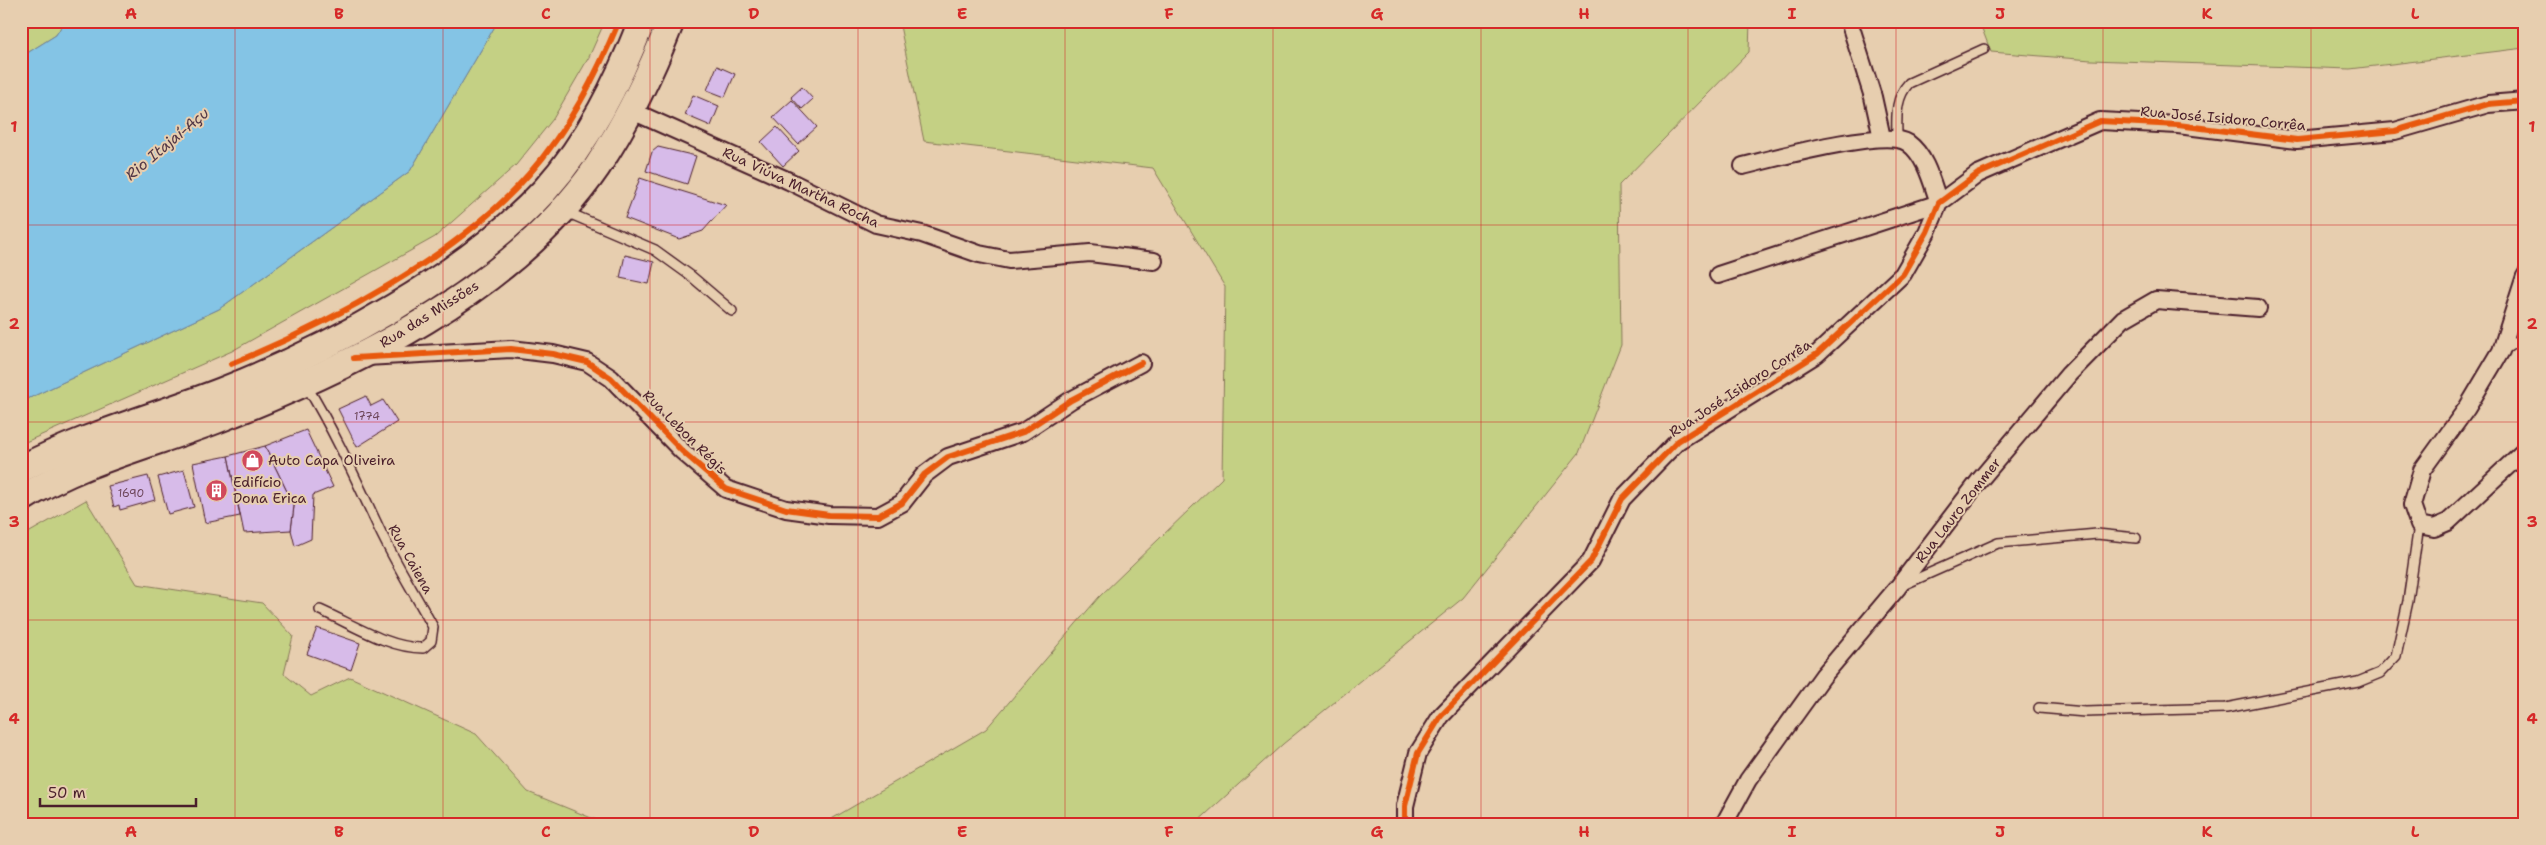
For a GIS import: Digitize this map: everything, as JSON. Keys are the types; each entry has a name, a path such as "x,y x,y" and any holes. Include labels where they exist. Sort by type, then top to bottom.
{"main road":[{"name":"Rua das Missões","path":"21,469 92,437 180,407 274,369 371,318 464,261 522,213 566,163 607,100 642,21"},
{"name":"Rua das Missões","path":"21,499 83,467 214,420 304,383 401,333 480,283 512,258 562,210 598,166 653,67 671,21"}],"street":[{"path":"1849,21 1873,97 1890,139"},
{"name":"Rua José Isidoro Corrêa","path":"1404,824 1405,806 1418,753 1440,716 1591,561 1622,499 1678,441 1817,354 1903,274 1927,232 1939,203 1978,174 2100,121 2178,125 2297,140 2395,131 2488,104 2525,101"},
{"name":"Rua Viúva Martha Rocha","path":"630,110 789,181 876,224 922,234 979,254 1009,260 1090,253 1154,261"},
{"path":"1718,275 1939,203 1926,165 1907,142 1890,139 1827,146 1743,166"},
{"path":"2525,276 2501,351 2472,399 2422,470 2412,505 2418,525 2434,528 2448,522 2525,450"},
{"name":"Rua Lauro Zommer","path":"1724,824 1748,780 1823,676 1898,587 1979,482 2069,374 2123,319 2156,300 2258,308"},
{"name":"Rua Lebon Régis","path":"354,358 510,349 553,354 587,362 611,378 682,451 726,489 786,509 830,515 878,516 902,502 924,475 948,457 1022,432 1071,400 1141,364"}],"lane":[{"path":"1890,139 1901,93 1909,83 1984,49"},
{"path":"562,210 655,250 691,276 732,311"},
{"path":"2501,351 2525,336"},
{"name":"Rua Caiena","path":"304,383 326,417 351,466 376,524 433,627 431,641 423,648 410,648 383,639 320,610"},
{"path":"2039,708 2085,712 2226,708 2358,682 2380,673 2396,656 2408,601 2418,525"},
{"path":"1898,587 1998,543 2097,534 2136,538"}],"green space":[{"path":"21,21 65,21 56,35 21,57"},
{"path":"498,21 605,21 589,57 553,119 516,165 435,237 232,351 21,444 21,402 219,309 410,171"},
{"path":"899,21 1750,21 1749,52 1619,185 1621,345 1579,453 1463,598 1283,744 1195,824 823,824 986,729 1099,597 1222,478 1225,287 1153,168 924,141"},
{"path":"1979,21 2525,21 2525,48 2350,69 2091,60 1991,52"},
{"path":"86,500 137,584 262,603 293,636 284,674 311,696 350,677 476,734 528,792 606,824 21,824 21,537"}],"water":[{"name":"Rio Itajaí-Açu","path":"65,21 498,21 410,171 219,309 21,402 21,57 56,35"}],"building":[{"path":"717,66 735,74 725,97 707,90"},
{"path":"802,87 813,99 802,109 791,97"},
{"path":"693,95 719,106 711,126 685,115"},
{"path":"792,100 817,127 798,144 773,117"},
{"path":"777,127 799,151 783,166 761,142"},
{"path":"658,147 696,156 687,184 646,171 652,152"},
{"path":"640,178 726,205 703,231 679,239 625,218"},
{"path":"625,255 654,262 649,284 620,278"},
{"path":"366,396 371,406 383,400 397,422 357,447 338,409"},
{"path":"306,430 333,487 313,495 311,539 295,546 291,530 294,506 265,446"},
{"path":"265,446 294,506 291,530 244,533 228,456"},
{"name":"Edifício Dona Erica","path":"228,456 240,516 205,523 193,463"},
{"path":"184,470 194,507 168,514 158,477"},
{"path":"148,476 155,500 120,510 119,505 114,507 108,486"},
{"path":"317,628 360,643 351,670 307,654"}],"cycle path":[{"path":"231,364 309,328 391,284 467,232 500,204 529,174 557,139 591,82 619,21"},
{"path":"1405,824 1405,806 1418,753 1441,716 1591,561 1622,499 1678,441 1817,354 1903,274 1927,232 1939,203 1978,174 2100,121 2178,125 2297,140 2395,131 2488,104 2525,101"},
{"path":"354,358 511,349 553,354 587,362 611,378 682,451 726,489 786,509 829,515 878,516 902,503 924,475 948,457 1023,432 1071,400 1141,363"}],"place":[{"name":"Auto Capa Oliveira","path":"252,460"},
{"name":"Edifício Dona Erica","path":"217,490"}]}
